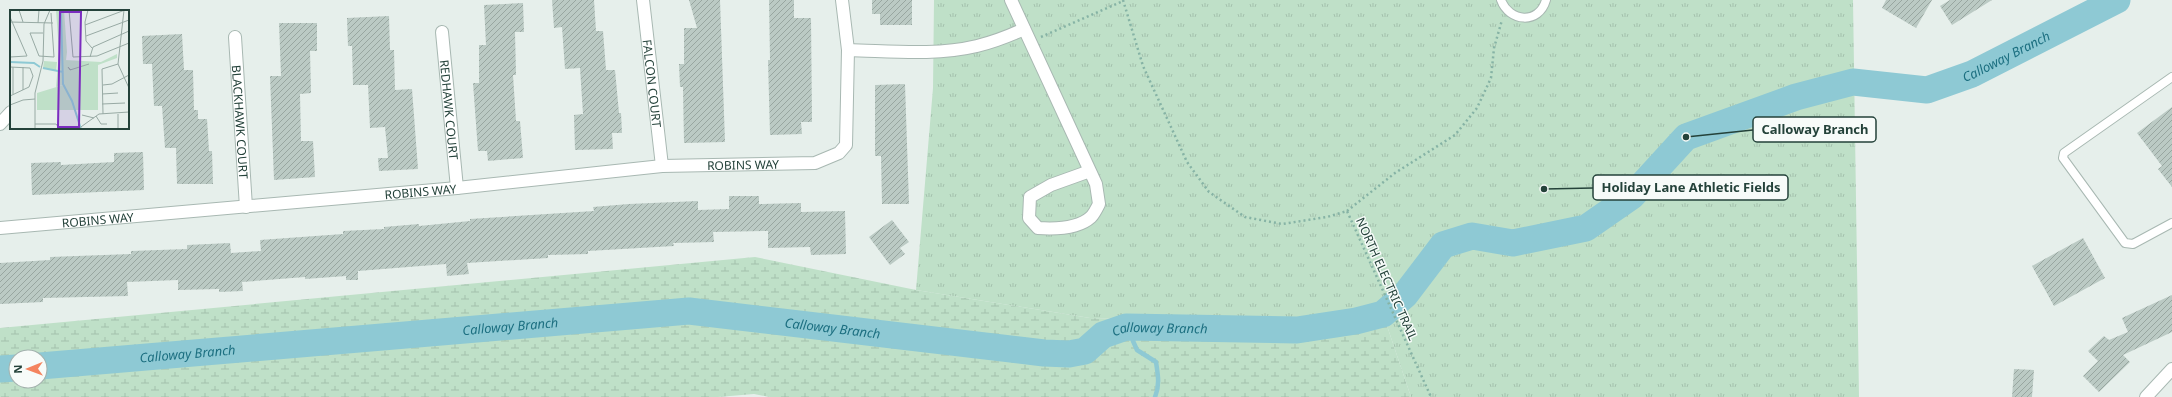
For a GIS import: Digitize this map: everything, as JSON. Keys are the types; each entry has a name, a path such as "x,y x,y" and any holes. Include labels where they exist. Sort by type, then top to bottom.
{"street":[{"name":"FALCON COURT","path":"643,0 662,166"},
{"path":"842,0 848,50 923,52 977,46 1024,29"},
{"path":"1011,0 1030,42 1090,171 1096,184 1099,204 1091,217 1078,224 1053,229 1038,228 1029,218 1030,197 1051,185 1090,171"},
{"name":"REDHAWK COURT","path":"442,32 457,188"},
{"name":"BLACKHAWK COURT","path":"235,37 246,207"},
{"name":"ROBINS WAY","path":"0,228 457,188 662,166 815,163 839,153 846,145 848,50"},
{"path":"0,124 10,113"},
{"path":"2146,397 2172,369"}],"lane":[{"path":"1500,0 1505,9 1515,17 1529,18 1539,12 1546,0"},
{"path":"2172,77 2064,153 2063,158 2125,243 2133,244 2172,223"}],"path":[{"path":"1030,42 1123,0"},
{"name":"NORTH ELECTRIC TRAIL","path":"1123,0 1146,73 1187,162 1209,192 1245,217 1282,224 1326,217 1347,211 1431,397"},
{"path":"1347,211 1395,173 1454,135 1477,108 1491,78 1494,48 1505,9"}],"green space":[{"path":"934,0 1853,0 1859,397 1411,397 1381,308 1292,323 1090,318 916,290 933,88"},
{"path":"755,257 916,290 1090,318 1292,323 1381,308 1411,397 770,397 754,394 718,397 0,397 0,328"}],"building":[{"path":"552,0 594,0 596,31 603,31 606,70 615,70 619,113 621,113 622,133 612,133 613,149 575,150 574,115 583,114 580,68 565,69 562,27 554,28"},
{"path":"689,0 720,0 725,142 684,143 683,87 680,87 679,64 684,64 684,28 697,28"},
{"path":"769,0 794,0 794,18 811,18 812,122 801,122 802,134 770,135 768,60 770,60"},
{"path":"872,0 912,0 912,25 880,25 880,14 872,14"},
{"path":"1886,0 1932,0 1916,28 1882,8"},
{"path":"1950,0 1992,0 1952,25 1940,6"},
{"path":"523,3 524,32 515,32 516,75 513,75 516,121 520,121 523,158 488,161 487,151 478,151 473,83 479,83 479,45 486,45 484,5"},
{"path":"389,16 390,50 394,50 395,90 412,89 418,169 379,171 378,158 388,158 385,127 370,128 368,85 353,85 352,46 348,46 347,18"},
{"path":"279,23 317,23 317,51 310,51 311,93 300,94 301,141 313,141 315,177 274,180 270,76 281,76"},
{"path":"182,34 184,70 193,70 194,110 198,110 198,119 207,119 209,151 212,151 213,184 177,184 176,148 165,148 162,106 154,106 152,64 143,64 142,36"},
{"path":"905,84 909,204 882,204 881,156 875,156 875,85"},
{"path":"2172,107 2172,187 2158,169 2162,166 2137,133"},
{"path":"143,152 144,190 32,195 31,163 61,162 61,165 114,162 114,153"},
{"path":"729,196 759,196 759,204 801,203 801,212 845,211 846,254 811,255 810,247 768,248 768,231 713,232 714,242 673,243 674,246 588,251 588,254 548,255 548,258 467,263 469,274 447,276 446,264 358,271 358,280 346,280 346,276 305,279 305,277 242,282 243,291 219,292 219,289 178,290 178,280 127,282 128,296 43,298 43,302 0,304 0,263 50,260 50,257 131,254 131,251 187,249 187,245 230,243 231,253 261,251 260,240 343,234 343,231 384,229 384,227 419,224 419,226 470,221 470,219 594,211 593,207 629,204 698,201 698,210 729,209"},
{"path":"892,220 909,242 900,248 905,254 890,265 869,237"},
{"path":"2083,238 2105,278 2054,306 2032,266"},
{"path":"2172,295 2172,332 2123,355 2130,362 2099,392 2083,376 2098,361 2088,351 2104,336 2109,340 2128,332 2122,318"},
{"path":"2014,369 2034,370 2032,397 2012,397"}],"waterway":[{"name":"Calloway Branch","path":"48,365 689,311 1044,353 1069,354 1085,351 1103,335 1126,327 1297,330 1356,321 1383,314 1405,295 1443,245 1472,236 1513,243 1586,228 1632,196 1686,137 1796,97 1853,82 1927,90 1972,74 2117,0"},
{"path":"1140,328 1136,331 1133,341 1137,350 1156,362 1158,384 1155,397"},
{"name":"Calloway Branch","path":"0,369 8,368"}],"place":[{"name":"Calloway Branch","path":"1686,137"},
{"name":"Holiday Lane Athletic Fields","path":"1544,189"}]}
